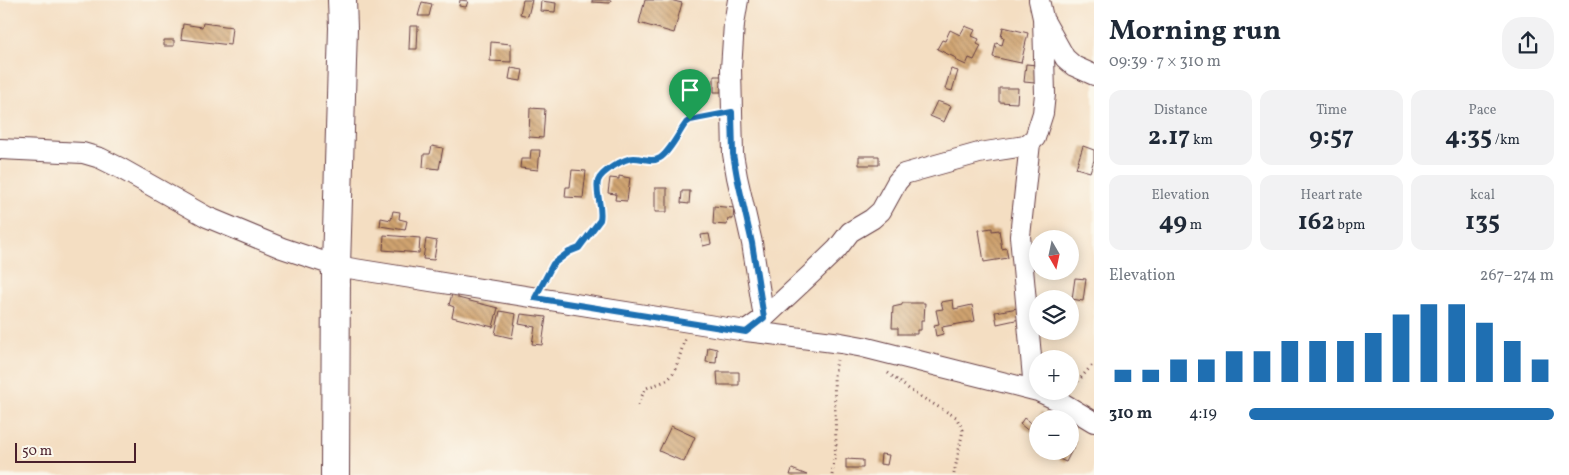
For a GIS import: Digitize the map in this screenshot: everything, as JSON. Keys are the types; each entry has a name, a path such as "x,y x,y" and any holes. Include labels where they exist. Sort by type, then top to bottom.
{"main road":[{"path":"335,475 336,266 343,28 342,0"}],"street":[{"path":"738,0 734,24 731,69 733,154 752,243 764,318"},
{"path":"1041,9 1065,58 1074,66 1094,75"},
{"path":"1033,350 1020,236 1030,143 1035,138 1043,113 1045,94 1041,9"},
{"path":"746,332 764,318 837,249 850,232 872,219 881,211 897,182 904,174 979,153 1025,146 1035,138"},
{"path":"0,149 83,153 100,158 207,217 282,248 336,266 746,332 841,343 873,349 1029,388"},
{"path":"1057,400 1094,422"}],"path":[{"path":"535,298 553,264 569,252 579,248 600,220 598,182 602,175 618,163 633,158 659,159 690,120 732,112"},
{"path":"638,405 645,389 667,380 675,370 682,346 692,323"},
{"path":"832,475 836,446 834,376 841,343"},
{"path":"1079,380 1094,363"},
{"path":"887,373 914,393 956,417 963,430 954,474"}],"building":[{"path":"460,0 468,1 466,7 459,6"},
{"path":"523,0 532,0 528,16 520,14"},
{"path":"592,0 611,0 610,3 592,2"},
{"path":"645,0 670,0 682,3 674,33 639,23"},
{"path":"541,1 556,3 555,12 540,11"},
{"path":"422,2 432,4 429,16 418,16"},
{"path":"203,23 232,27 230,45 181,39 183,24 202,27"},
{"path":"410,26 418,26 417,49 409,49"},
{"path":"965,26 975,30 972,36 979,39 977,44 981,46 974,60 969,58 966,65 937,49 942,40 945,41 950,30 960,35"},
{"path":"1003,27 1028,33 1021,63 993,57 996,43 1002,45 1004,38 1001,37"},
{"path":"164,40 174,40 174,46 164,46"},
{"path":"491,42 511,44 511,62 490,61"},
{"path":"1026,64 1037,65 1035,83 1024,82"},
{"path":"511,68 523,70 521,81 509,79"},
{"path":"951,69 958,71 952,91 945,89"},
{"path":"714,76 725,76 725,86 721,85 721,92 714,92"},
{"path":"999,88 1018,88 1017,103 999,102"},
{"path":"937,101 951,106 944,122 930,116"},
{"path":"530,108 545,109 543,138 529,137"},
{"path":"432,146 443,148 439,169 423,167 424,154 430,154"},
{"path":"1083,146 1094,150 1094,160 1090,172 1076,168"},
{"path":"531,150 540,150 538,170 520,168 521,159 530,159"},
{"path":"859,156 879,156 879,165 859,165"},
{"path":"572,170 586,171 583,198 565,197 566,187 570,187"},
{"path":"619,176 630,178 627,201 615,200 616,194 608,193 610,178 619,179"},
{"path":"655,188 667,188 667,212 655,212"},
{"path":"682,191 690,191 689,204 681,203"},
{"path":"714,206 734,208 733,219 728,219 727,225 713,224"},
{"path":"393,211 400,212 399,219 407,221 405,230 380,226 381,218 391,220"},
{"path":"992,228 992,231 999,230 1002,249 1006,248 1008,258 984,262 979,230"},
{"path":"709,234 711,244 703,246 701,235"},
{"path":"384,235 420,238 419,253 383,250"},
{"path":"426,239 437,241 434,260 423,259"},
{"path":"1086,279 1083,301 1079,300 1079,290 1073,290 1075,280"},
{"path":"452,294 458,296 458,298 498,308 493,327 452,317 454,307 449,305"},
{"path":"953,300 954,309 972,305 975,321 942,327 943,334 936,336 934,325 939,324 936,310 943,309 941,302"},
{"path":"902,303 925,303 924,320 921,320 921,330 917,330 917,334 898,334 898,328 892,328 893,307 902,305"},
{"path":"1018,308 1020,319 997,324 995,312"},
{"path":"500,311 516,314 512,338 495,334"},
{"path":"521,314 546,317 542,345 532,344 535,327 519,324"},
{"path":"708,347 717,349 716,363 706,362"},
{"path":"717,372 739,372 739,385 718,385"},
{"path":"1024,418 1029,422 1029,431 1020,424"},
{"path":"671,426 695,437 684,462 659,451"},
{"path":"881,454 889,455 887,465 880,464"},
{"path":"846,459 863,460 863,468 846,468"},
{"path":"792,469 807,475 790,475"}],"route":[{"path":"732,112 733,154 752,243 764,318 746,332 535,298 553,264 584,244 600,220 598,182 602,175 618,163 633,158 659,159 690,120 732,112"}]}
